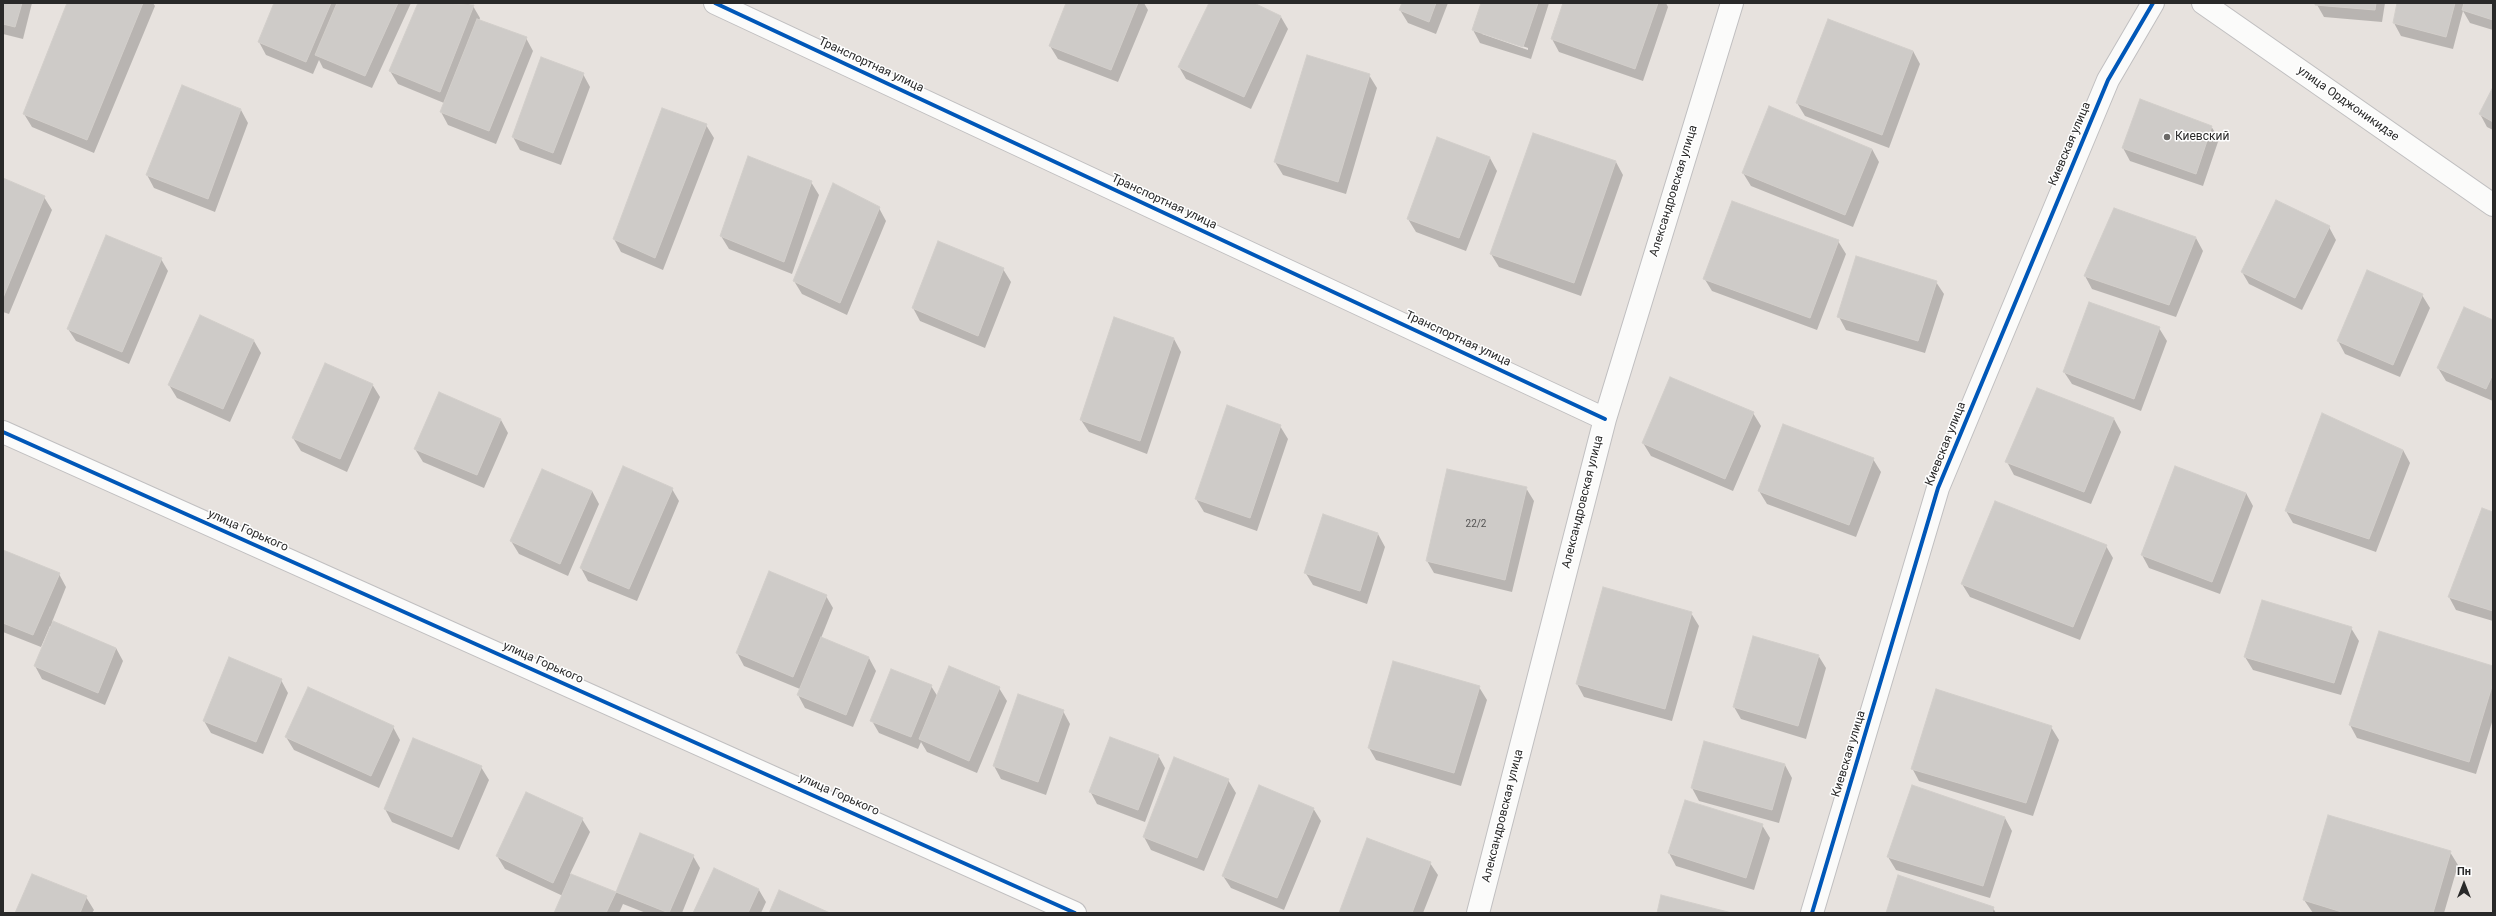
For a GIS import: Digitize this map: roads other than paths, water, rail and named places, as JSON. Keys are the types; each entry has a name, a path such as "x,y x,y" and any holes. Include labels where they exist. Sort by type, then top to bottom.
{"street":[{"name":"Транспортная улица","path":"715,3 1605,419"},
{"name":"Александровская улица","path":"1478,913 1605,419 1732,3"},
{"name":"Киевская улица","path":"1812,913 1938,488 2108,80 2153,3"},
{"name":"улица Орджоникидзе","path":"2202,3 2493,205"},
{"name":"улица Горького","path":"3,432 1075,913"}],"place":[{"name":"Киевский","path":"2167,137"}]}
